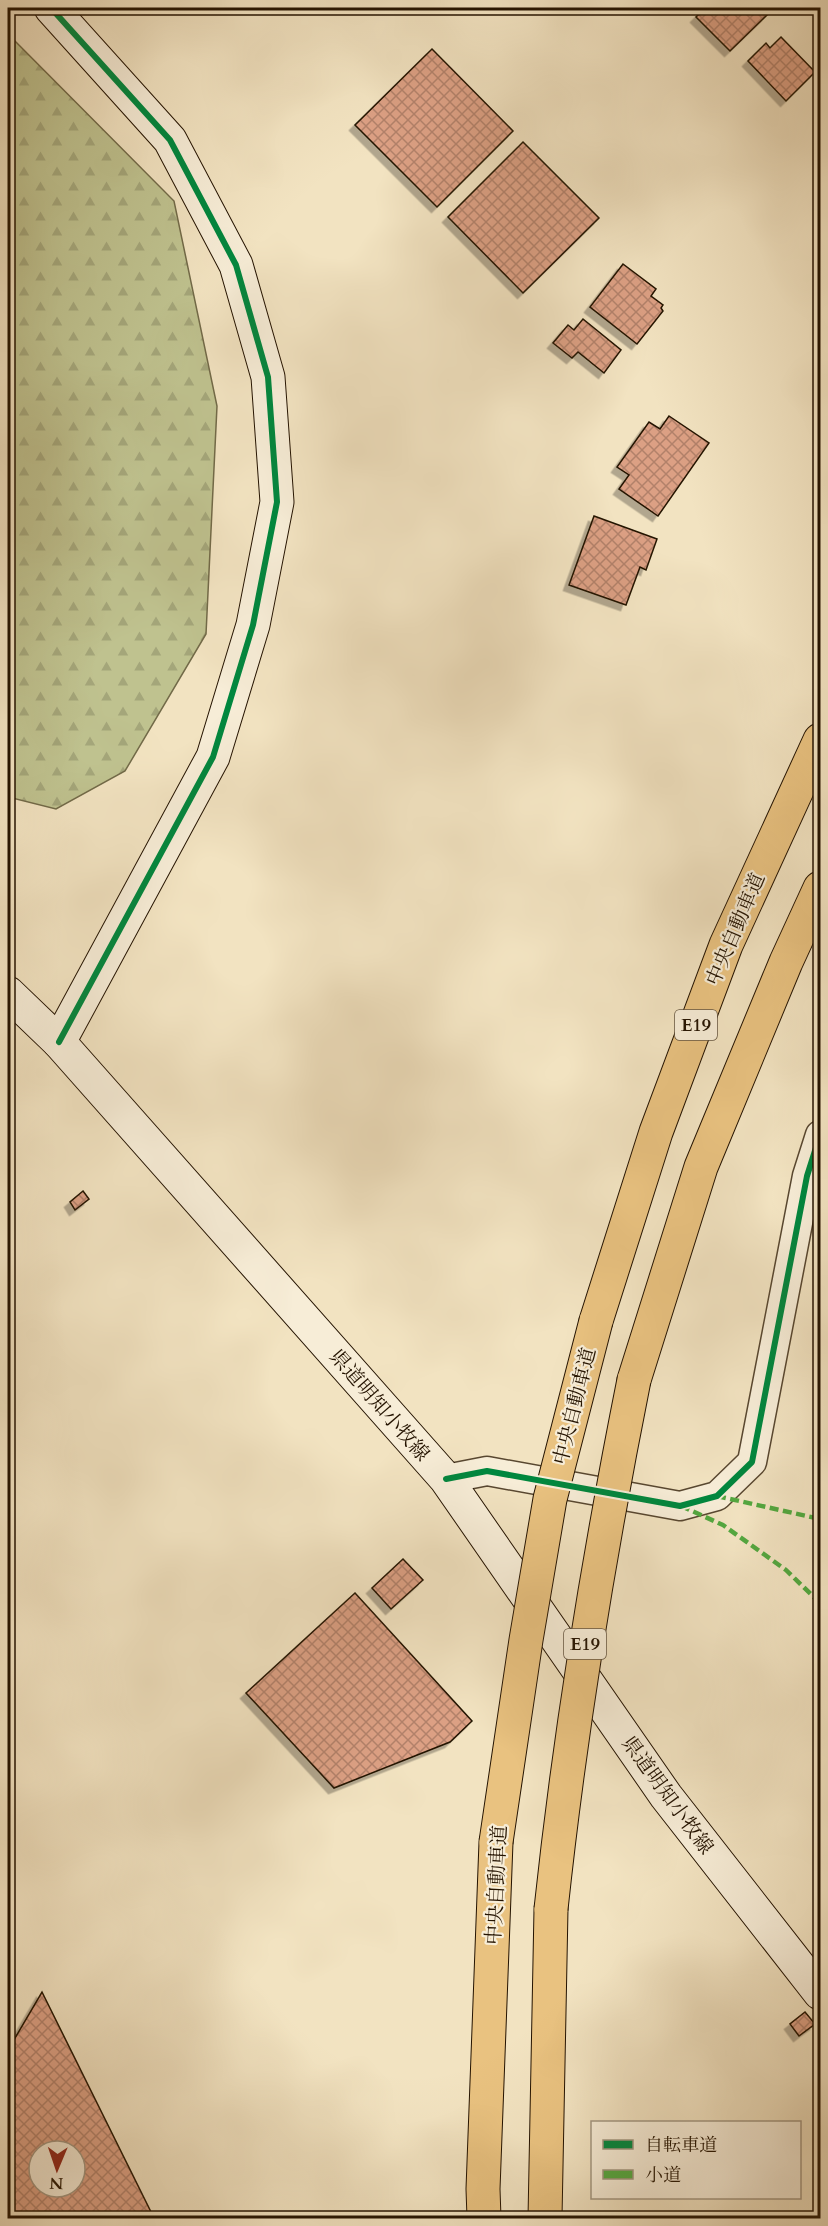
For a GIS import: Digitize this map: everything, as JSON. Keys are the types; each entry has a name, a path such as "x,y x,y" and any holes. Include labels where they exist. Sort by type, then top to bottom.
{"highway":[{"name":"中央自動車道","path":"484,2218 483,2189 496,1842 550,1499 596,1321 656,1132 726,945 820,740"},
{"name":"E19","path":"545,2218 551,1909 562,1805 608,1509 634,1380 701,1167 786,962 820,888"}],"main road":[{"path":"51,8 170,140 236,265 268,377 277,502 254,625 213,757 59,1042"},
{"name":"県道明知小牧線","path":"8,993 59,1042 446,1479 666,1796 820,1993"}],"street":[{"path":"446,1479 487,1472 680,1506 717,1496 752,1462 807,1176 820,1135"}],"green space":[{"path":"8,34 174,201 217,406 206,634 125,771 56,809 8,797"}],"building":[{"path":"705,8 759,8 767,15 730,51 696,17"},
{"path":"781,37 815,72 786,101 748,61 766,43 770,48"},
{"path":"432,49 513,131 437,207 355,125"},
{"path":"523,142 599,218 523,293 448,217"},
{"path":"623,264 656,289 651,296 663,305 661,308 663,311 637,344 590,307"},
{"path":"583,319 621,350 604,373 578,352 572,358 553,343 568,325 574,330"},
{"path":"669,416 709,443 658,516 619,489 629,475 617,467 649,422 660,429"},
{"path":"594,516 657,539 646,570 640,567 626,605 569,585"},
{"path":"83,1191 89,1199 75,1210 70,1202"},
{"path":"403,1559 423,1580 391,1609 372,1588"},
{"path":"355,1593 472,1721 450,1742 334,1788 246,1693"},
{"path":"42,1992 154,2218 8,2218 8,2050"},
{"path":"805,2012 815,2024 799,2036 790,2024"}],"marked path":[{"path":"717,1496 820,1519"},
{"path":"681,1506 723,1525 786,1570 820,1603"}],"cycle path":[{"path":"51,8 170,140 236,265 268,377 277,502 253,625 213,757 59,1042"},
{"path":"446,1479 487,1471 680,1506 717,1496 752,1462 807,1176 820,1135"}]}
